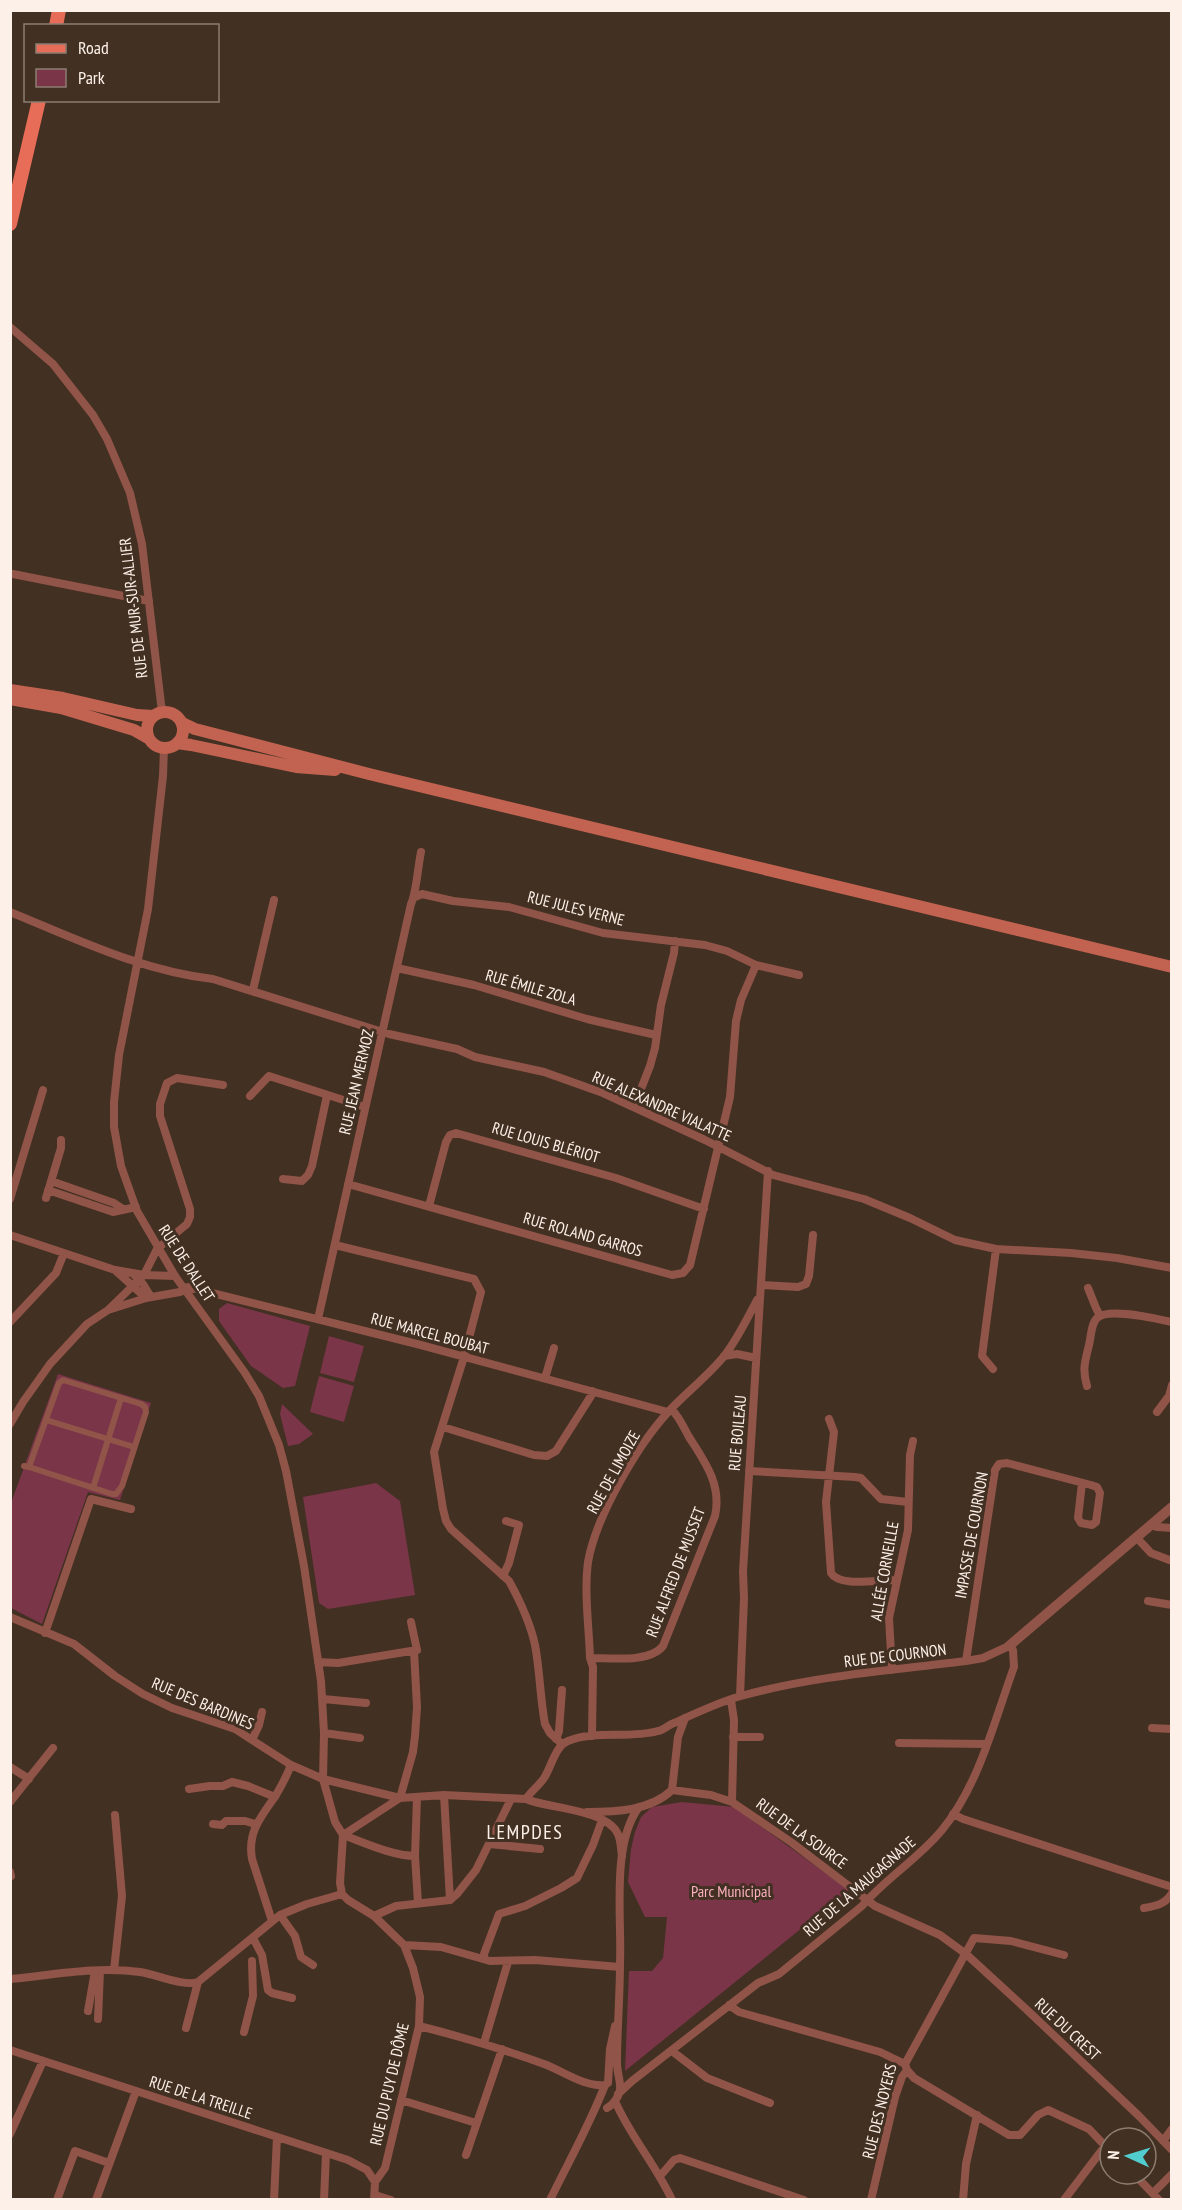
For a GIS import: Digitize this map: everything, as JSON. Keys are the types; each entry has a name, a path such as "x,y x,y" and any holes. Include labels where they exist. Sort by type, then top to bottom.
{"main road":[{"path":"10,224 39,102"},
{"path":"10,690 63,698 137,715 176,715 182,723 195,729 369,774 1172,968"},
{"path":"10,699 62,708 134,730 155,745 164,748 177,743 296,767 369,774"},
{"path":"148,738 148,723 158,714"},
{"path":"177,743 183,732 182,723"}],"street":[{"name":"RUE DE MUR-SUR-ALLIER","path":"10,327 53,364 93,415 107,439 130,493 142,544 158,714"},
{"path":"13,574 149,601"},
{"name":"RUE DE DALLET","path":"164,748 163,776 139,963 119,1054 114,1127 121,1166 136,1207 157,1249 260,1396 279,1445 295,1517 323,1699 323,1779 335,1822 343,1835"},
{"name":"RUE JEAN MERMOZ","path":"318,1319 411,904 415,897 414,888 421,852"},
{"name":"RUE JULES VERNE","path":"415,897 422,894 453,901 521,909 565,924 603,933 715,947 756,965 798,975"},
{"path":"254,990 274,900"},
{"name":"RUE ALEXANDRE VIALATTE","path":"10,912 139,963 254,990 383,1032 457,1049 475,1057 544,1072 603,1093 773,1175 864,1199 955,1240 996,1249 1071,1253 1117,1258 1172,1268"},
{"path":"634,1107 650,1066 675,941"},
{"name":"RUE ROLAND GARROS","path":"348,1184 672,1275 683,1273 690,1265 730,1097 736,1021 741,1000 756,965"},
{"name":"RUE ÉMILE ZOLA","path":"397,968 474,986 587,1019 656,1035"},
{"path":"250,1096 269,1076 365,1107"},
{"path":"10,1424 50,1364 87,1324 108,1310 137,1279 157,1249 183,1228 190,1217 190,1209 160,1116 163,1089 167,1083 177,1078 223,1085"},
{"path":"10,1199 44,1090"},
{"path":"283,1179 302,1181 308,1175 312,1166 327,1095"},
{"name":"RUE LOUIS BLÉRIOT","path":"429,1206 446,1142 456,1133 616,1178 704,1209"},
{"path":"61,1140 61,1148 48,1190 114,1203 123,1209 136,1207"},
{"name":"RUE BOILEAU","path":"732,1802 733,1737 744,1598 743,1571 768,1172"},
{"path":"10,1234 137,1279 175,1276"},
{"path":"761,1285 798,1287 806,1284 809,1276 813,1235"},
{"path":"335,1245 474,1280 481,1292 465,1357 434,1452 446,1521 460,1540 508,1581 531,1631 545,1724 559,1742"},
{"path":"993,1369 982,1356 996,1249"},
{"path":"10,1322 56,1273 64,1253"},
{"path":"115,1270 137,1279 149,1297"},
{"name":"RUE MARCEL BOUBAT","path":"184,1289 188,1287 212,1292 670,1410"},
{"path":"1088,1288 1100,1316"},
{"path":"108,1310 184,1289"},
{"name":"RUE DE LIMOIZE","path":"592,1736 593,1667 590,1658 587,1576 593,1543 606,1510 625,1474 651,1434 670,1410 724,1356 741,1331 759,1297"},
{"path":"1087,1386 1083,1370 1094,1323 1100,1316 1107,1313 1172,1322"},
{"path":"741,1331 750,1331 757,1336"},
{"path":"545,1378 554,1348"},
{"path":"724,1356 737,1354 756,1358"},
{"path":"63,1380 121,1398 141,1404 145,1407 146,1412 121,1489 116,1494 26,1466 59,1383 63,1380"},
{"path":"1157,1412 1168,1396 1172,1384"},
{"path":"443,1426 534,1455 547,1456 560,1446 592,1391"},
{"path":"93,1488 121,1398"},
{"name":"RUE ALFRED DE MUSSET","path":"590,1658 647,1656 660,1650 715,1516 716,1486 712,1474 670,1410"},
{"path":"829,1419 834,1432 826,1511 831,1567 835,1578 843,1581 897,1580"},
{"path":"46,1420 134,1447"},
{"name":"ALLÉE CORNEILLE","path":"892,1670 889,1618 908,1530 910,1455 913,1441"},
{"name":"IMPASSE DE COURNON","path":"966,1661 995,1470 999,1464 1007,1463 1083,1483"},
{"path":"749,1471 861,1478 881,1499 908,1502"},
{"path":"1083,1483 1097,1487 1100,1493 1095,1522 1092,1525 1081,1523 1078,1518 1083,1483"},
{"path":"45,1633 91,1498 131,1509"},
{"name":"RUE DE COURNON","path":"559,1742 592,1736 626,1736 662,1730 685,1718 736,1698 842,1677 983,1658 1009,1646 1172,1507"},
{"path":"503,1576 510,1563 519,1525 506,1521"},
{"path":"1151,1525 1172,1528"},
{"path":"1136,1537 1150,1553 1172,1561"},
{"path":"1148,1601 1172,1605"},
{"name":"RUE DES BARDINES","path":"10,1617 74,1644 115,1676 143,1694 172,1708 235,1730 291,1765 323,1779 400,1797 444,1795 526,1799 537,1804 583,1812"},
{"path":"343,1835 400,1797 413,1752 417,1707 414,1651 417,1650 411,1622"},
{"name":"RUE DE LA MAUGAGNADE","path":"588,2127 632,2081 758,1983 779,1974 930,1843 953,1814 971,1783 1014,1667 1014,1659 1009,1646"},
{"path":"318,1662 338,1664 414,1651"},
{"path":"526,1799 543,1779 559,1742 562,1690"},
{"path":"323,1699 366,1702"},
{"path":"252,1740 262,1712"},
{"path":"583,1812 618,1811 639,1807 664,1798 672,1790 678,1737 685,1718"},
{"path":"1152,1728 1172,1729"},
{"path":"662,1730 678,1737"},
{"path":"324,1733 360,1738"},
{"path":"733,1737 760,1737"},
{"path":"899,1743 986,1744"},
{"path":"10,1802 53,1748"},
{"path":"291,1765 275,1797 255,1824 250,1849 276,1918 295,1936 301,1957 313,1965"},
{"path":"10,1767 29,1779"},
{"path":"189,1790 223,1786 232,1782 275,1797"},
{"name":"RUE DE LA SOURCE","path":"672,1790 711,1795 732,1802 791,1842 875,1906 940,1935"},
{"path":"444,1795 450,1900"},
{"path":"417,1797 415,1856 420,1903"},
{"path":"374,1916 396,1906 450,1900 463,1888 476,1870 511,1799"},
{"path":"601,2100 604,2106 612,2103 619,2084 619,1882 622,1856 632,1817 639,1807"},
{"path":"583,1812 602,1820 615,1830 619,1837 622,1856"},
{"path":"953,1814 963,1820 1172,1887"},
{"path":"114,1970 122,1896 115,1815"},
{"path":"484,1959 499,1914 525,1906 577,1878 602,1820"},
{"path":"213,1824 222,1824 225,1821 245,1821 255,1824"},
{"path":"10,1979 114,1970 141,1972 188,1983 198,1982 276,1918 307,1904 342,1894 340,1883 343,1835"},
{"path":"343,1835 386,1849 396,1855 415,1856"},
{"path":"489,1844 540,1849"},
{"path":"1144,1908 1156,1906 1168,1900 1172,1893"},
{"name":"RUE DU PUY DE DÔME","path":"342,1894 374,1916 404,1945 413,1968 420,1997 420,2026 385,2168 375,2182 375,2197"},
{"name":"RUE DU CREST","path":"940,1935 966,1954 1139,2116 1172,2150"},
{"path":"244,2032 253,1996 253,1938"},
{"path":"253,1938 262,1955 268,1990 292,1998"},
{"name":"RUE DES NOYERS","path":"871,2199 895,2097 902,2077 974,1938 1011,1941 1064,1955"},
{"path":"404,1945 441,1947 484,1959 508,1962 535,1960 620,1966"},
{"path":"484,2043 487,2026 508,1962"},
{"path":"88,2011 98,1971"},
{"path":"98,1971 98,2019"},
{"path":"186,2028 198,1982"},
{"path":"729,2005 739,2012 870,2049 906,2067 915,2078 951,2102 1009,2135 1022,2133 1038,2115 1048,2110 1089,2129 1098,2138"},
{"path":"550,2199 601,2100 606,2084 610,2049 618,2014"},
{"name":"RUE DE LA MAUGAGNADE","path":"420,2026 502,2049 592,2084 619,2084 632,2081"},
{"path":"466,2156 502,2049"},
{"name":"RUE DE LA TREILLE","path":"10,2050 348,2160 368,2170 375,2182"},
{"path":"672,2051 706,2078 770,2103"},
{"path":"10,2134 43,2061"},
{"path":"96,2199 136,2091"},
{"path":"401,2100 476,2123"},
{"path":"612,2103 661,2175 672,2199"},
{"path":"963,2199 966,2164 977,2115"},
{"path":"1163,2141 1172,2129"},
{"path":"274,2199 277,2137"},
{"path":"57,2199 75,2151 109,2163"},
{"path":"324,2199 326,2153"},
{"path":"661,2175 674,2160 680,2158 804,2199"},
{"path":"1064,2199 1098,2160"},
{"path":"1156,2196 1172,2174"},
{"path":"375,2197 391,2199"}],"green space":[{"path":"227,1303 310,1326 295,1386 283,1388 251,1366 219,1321 219,1309"},
{"path":"329,1336 364,1346 354,1382 320,1373"},
{"path":"58,1374 151,1403 120,1500 88,1492 42,1624 11,1608 11,1503"},
{"path":"319,1376 354,1386 344,1422 310,1412"},
{"path":"282,1404 313,1434 299,1444 288,1446 280,1414"},
{"path":"376,1483 400,1501 415,1595 328,1609 319,1603 303,1497"},
{"name":"Parc Municipal","path":"682,1802 734,1807 849,1890 625,2071 629,1971 652,1971 663,1958 667,1917 645,1917 628,1882 631,1849 641,1817 652,1807"}],"district":[{"name":"LEMPDES","path":"525,1832"}]}
